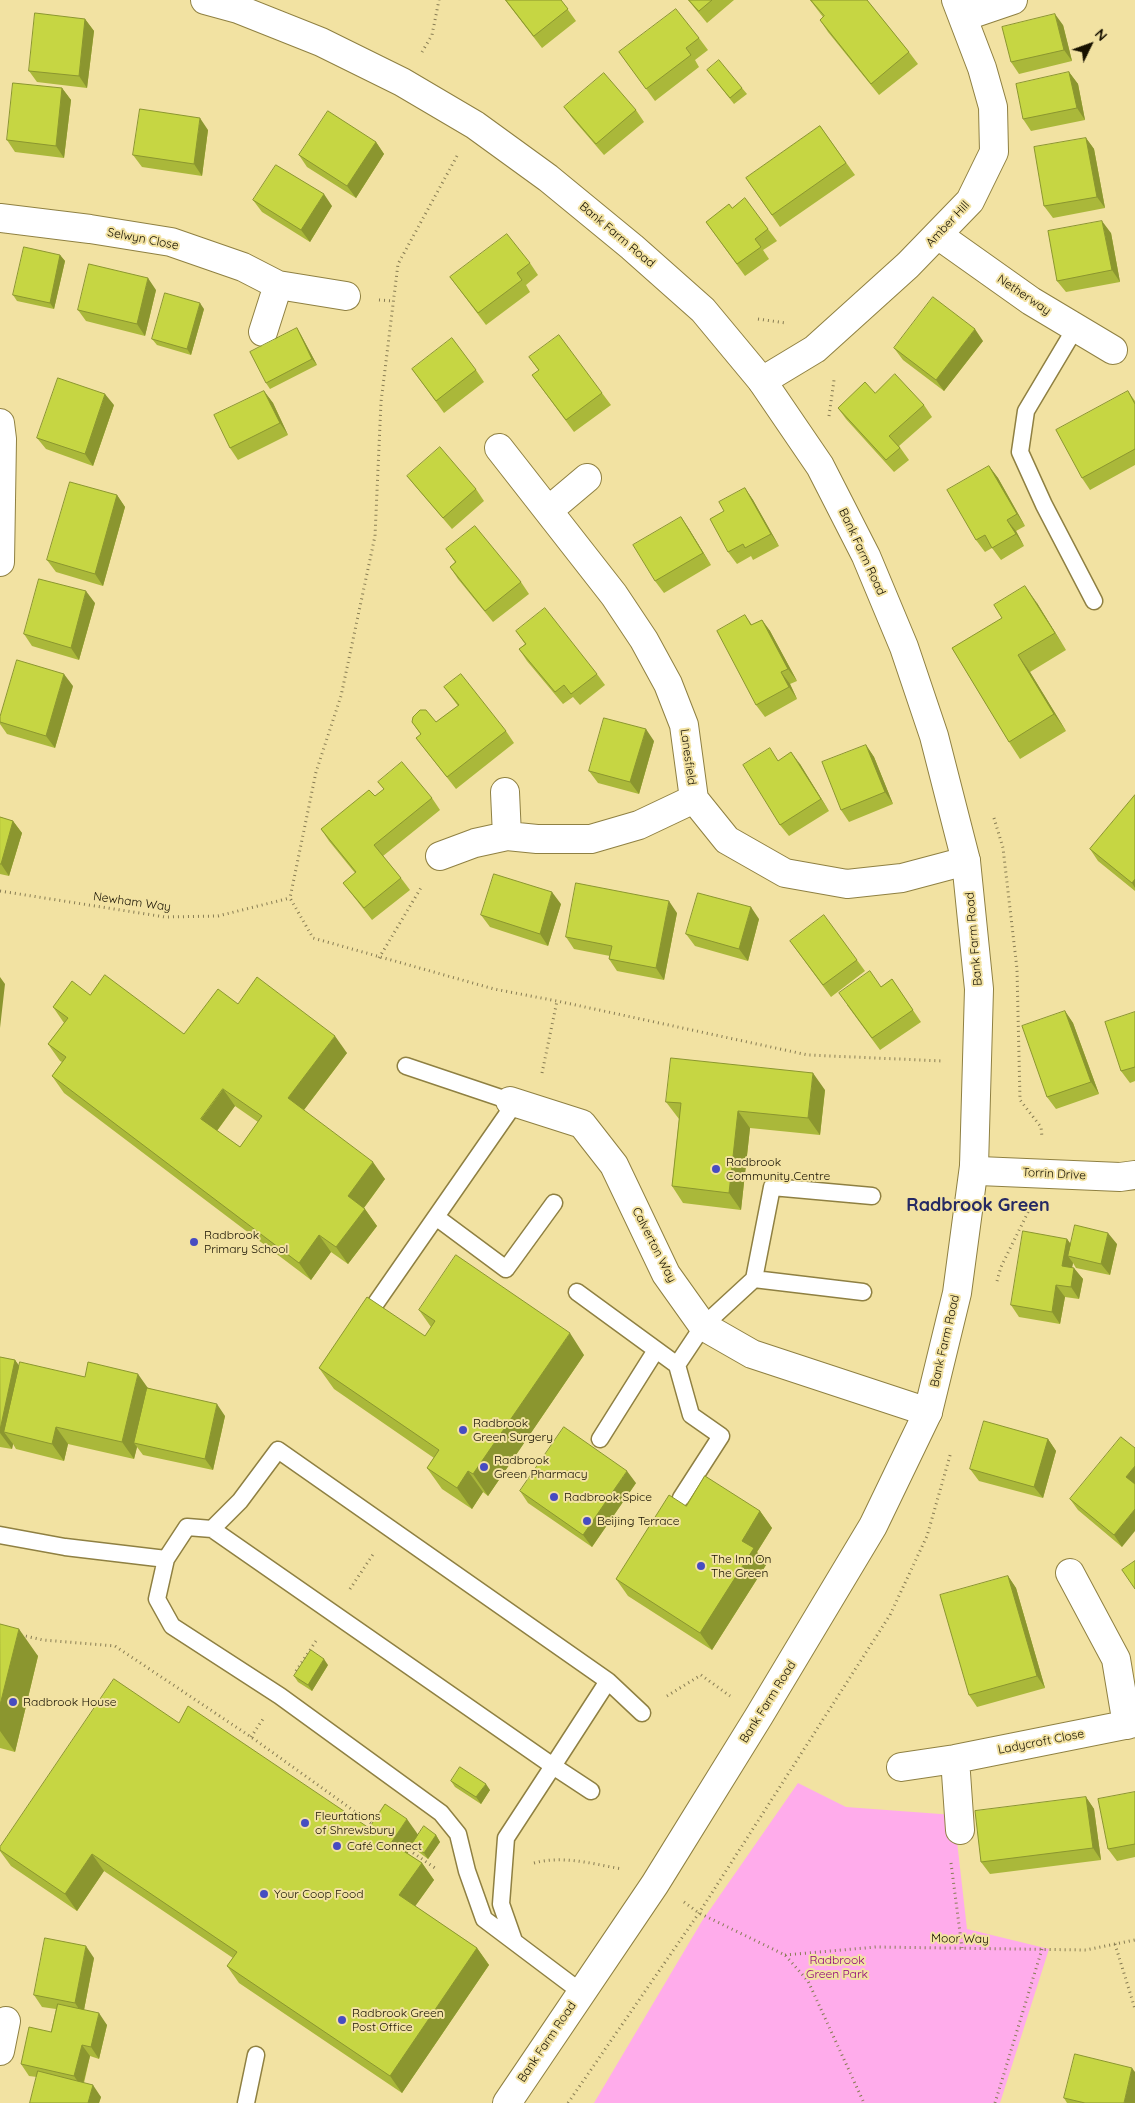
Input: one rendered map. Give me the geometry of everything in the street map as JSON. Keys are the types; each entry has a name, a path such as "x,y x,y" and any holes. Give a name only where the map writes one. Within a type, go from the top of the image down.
{"street":[{"name":"Bank Farm Road","path":"205,0 240,5 321,42 402,82 475,125 548,178 632,247 696,304 762,381 820,466 866,556 904,647 934,736 966,861 979,989 974,1166 957,1293 928,1412 872,1526 807,1638 654,1884 507,2103"},
{"path":"960,9 1013,0"},
{"name":"Amber Hill","path":"762,381 773,372 815,349 938,235 970,201 994,152 993,107 982,68 960,9"},
{"name":"Selwyn Close","path":"0,218 90,229 171,242 242,266 278,285 346,296"},
{"name":"Netherway","path":"938,235 1031,301 1113,350"},
{"path":"263,332 278,285"},
{"path":"0,562 1,434"},
{"name":"Lanesfield","path":"499,448 614,595 644,640 668,684 684,725 694,799 726,840 785,873 847,884 902,878 966,861"},
{"path":"549,510 587,478"},
{"path":"505,792 507,836"},
{"path":"440,856 475,843 507,836 537,839 591,839 640,825 694,799"},
{"name":"Calverton Way","path":"512,1102 582,1124 614,1165 666,1274 704,1326 752,1354 928,1412"},
{"name":"Torrin Drive","path":"974,1166 979,1171 1135,1176"},
{"name":"Ladycroft Close","path":"901,1767 955,1759 1131,1724 1116,1659 1070,1573"},
{"path":"955,1759 960,1830"},
{"path":"0,2051 6,2021"}],"lane":[{"path":"1076,327 1026,411 1020,452 1044,505 1094,601"},
{"path":"376,1303 512,1102 406,1066"},
{"path":"678,1365 704,1326 754,1279 772,1187 872,1196"},
{"path":"436,1217 506,1269 554,1203"},
{"path":"754,1279 863,1292"},
{"path":"578,1292 678,1365 690,1415 721,1436 681,1498"},
{"path":"600,1439 656,1350"},
{"path":"212,1529 240,1501 278,1450 608,1681 642,1713"},
{"path":"581,1992 484,1919 467,1871 458,1834 441,1813 280,1696 172,1626 157,1599 166,1559 187,1527 212,1529 591,1791"},
{"path":"0,1535 65,1547 166,1559"},
{"path":"514,1941 501,1904 506,1838 608,1681"},
{"path":"246,2103 256,2055"}],"path":[{"path":"402,82 432,36 440,0"},
{"path":"475,125 398,264 381,402 375,536 341,696 316,772 290,898 313,938 494,989 557,1000 808,1055 944,1061"},
{"path":"379,958 440,856"},
{"name":"Newham Way","path":"0,891 165,917 218,916 290,898"},
{"path":"512,1102 543,1072 557,1000"},
{"path":"17,1634 43,1640 115,1646 251,1737 380,1830"},
{"path":"642,1713 701,1675 715,1686"},
{"path":"960,1830 949,1852 962,1948"},
{"path":"502,1873 546,1860 568,1860 623,1869"},
{"path":"680,1899 699,1912 784,1955 808,1981 864,2103"},
{"name":"Moor Way","path":"784,1955 876,1947 1086,1950 1135,1940"},
{"path":"1115,1944 1135,2010"},
{"path":"995,2103 1042,1949"}],"green space":[{"name":"Radbrook Green Park","path":"798,1783 846,1807 954,1815 967,1929 1049,1949 1000,2103 594,2103 702,1921"}],"building":[{"path":"506,0 561,0 568,9 534,36"},
{"path":"689,0 712,0 699,11"},
{"path":"811,0 867,0 909,52 871,84 820,20 824,16"},
{"path":"676,9 699,38 686,48 691,55 646,89 619,52"},
{"path":"35,13 85,19 79,76 29,71"},
{"path":"1055,14 1064,50 1011,62 1002,27"},
{"path":"719,60 742,88 730,98 707,70"},
{"path":"1069,72 1077,108 1023,119 1016,84"},
{"path":"604,73 636,110 596,144 564,107"},
{"path":"13,83 62,88 56,146 7,140"},
{"path":"140,109 200,118 194,164 133,155"},
{"path":"328,111 376,142 347,186 299,155"},
{"path":"820,126 846,163 772,215 746,178"},
{"path":"1086,138 1097,197 1044,206 1034,147"},
{"path":"276,165 324,194 301,230 253,200"},
{"path":"745,198 768,229 755,239 761,247 737,264 706,222 729,204 732,208"},
{"path":"1102,221 1112,270 1057,281 1048,231"},
{"path":"507,234 530,263 517,273 522,280 478,313 450,277"},
{"path":"24,247 60,255 50,303 13,295"},
{"path":"89,264 148,278 137,324 78,310"},
{"path":"165,293 200,303 187,349 152,339"},
{"path":"933,297 975,329 936,380 894,348"},
{"path":"297,328 312,359 266,383 250,352"},
{"path":"559,335 602,393 566,420 532,375 539,370 529,357"},
{"path":"452,338 476,370 436,401 412,369"},
{"path":"895,374 924,405 889,436 900,448 886,460 838,408 865,382 875,393"},
{"path":"58,378 105,394 85,454 37,438"},
{"path":"264,391 280,423 230,448 214,415"},
{"path":"1128,391 1135,404 1135,449 1082,478 1056,430"},
{"path":"440,447 476,489 443,518 407,476"},
{"path":"989,466 1017,514 1007,520 1016,534 992,548 985,535 976,540 947,490"},
{"path":"70,482 117,495 95,574 47,560"},
{"path":"745,488 771,534 745,548 743,544 728,552 710,519 724,511 719,502"},
{"path":"681,517 703,553 655,581 633,545"},
{"path":"475,526 521,582 485,611 450,567 456,562 446,549"},
{"path":"39,579 86,591 71,648 24,634"},
{"path":"1025,586 1055,633 1018,655 1054,714 1009,742 952,648 1002,618 994,605"},
{"path":"545,608 597,674 571,694 564,685 555,692 519,649 526,644 516,631"},
{"path":"745,615 751,625 762,620 788,669 781,672 789,687 756,705 717,631"},
{"path":"17,660 64,674 46,736 0,722"},
{"path":"461,674 506,731 447,777 416,738 421,734 412,722 413,717 420,710 426,710 436,722 459,705 444,687"},
{"path":"604,718 646,729 630,782 589,771"},
{"path":"866,745 885,792 841,810 822,762"},
{"path":"770,748 778,761 791,752 821,799 780,825 743,765"},
{"path":"402,762 432,798 374,845 401,878 364,908 343,883 356,872 321,829 369,790 375,796 384,789 378,782"},
{"path":"1135,795 1135,879 1132,883 1090,849"},
{"path":"0,817 13,821 1,864 0,864"},
{"path":"494,874 552,892 540,934 481,915"},
{"path":"576,883 669,901 656,968 609,959 612,946 566,937"},
{"path":"698,893 751,907 739,949 686,934"},
{"path":"824,915 857,960 823,985 790,941"},
{"path":"870,971 881,987 892,979 913,1010 872,1038 839,993"},
{"path":"105,975 184,1034 218,989 238,1004 257,977 335,1036 288,1098 373,1162 348,1196 365,1209 336,1247 319,1235 299,1263 52,1076 66,1057 48,1044 68,1018 53,1007 72,981 90,995","holes":["223,1089 262,1116 240,1147 201,1119"]},
{"path":"1065,1011 1091,1082 1047,1097 1022,1026"},
{"path":"1135,1012 1135,1067 1121,1071 1105,1022"},
{"name":"Radbrook Community Centre","path":"671,1058 813,1073 808,1118 738,1111 729,1193 672,1186 681,1103 666,1102"},
{"path":"1075,1225 1108,1233 1101,1264 1068,1256"},
{"path":"1023,1231 1067,1239 1062,1266 1074,1268 1071,1287 1056,1285 1052,1312 1011,1305"},
{"name":"Radbrook Green Surgery","path":"456,1255 570,1333 473,1474 468,1471 457,1488 427,1468 439,1450 319,1368 367,1297 425,1336 435,1321 419,1310"},
{"path":"0,1357 15,1360 0,1430"},
{"path":"20,1362 85,1377 88,1362 138,1374 122,1442 56,1427 52,1444 4,1432"},
{"path":"147,1388 217,1404 205,1459 134,1443"},
{"path":"984,1421 1048,1439 1034,1487 970,1469"},
{"path":"564,1427 627,1471 583,1535 520,1491"},
{"path":"1121,1437 1135,1448 1135,1466 1126,1477 1135,1484 1135,1509 1114,1535 1070,1499"},
{"path":"705,1476 760,1511 742,1541 754,1548 700,1633 616,1579 669,1495 686,1506"},
{"path":"1135,1561 1135,1589 1122,1570"},
{"path":"1008,1576 1037,1676 969,1695 940,1595"},
{"path":"0,1624 19,1629 0,1705"},
{"path":"311,1650 324,1659 308,1685 294,1676"},
{"path":"114,1679 179,1723 188,1706 369,1828 385,1804 407,1819 391,1843 422,1863 399,1895 477,1948 390,2076 227,1966 237,1952 92,1854 65,1894 0,1850 0,1847"},
{"path":"460,1767 486,1784 476,1797 451,1781"},
{"path":"1135,1792 1135,1844 1108,1849 1098,1799"},
{"path":"1086,1797 1093,1848 981,1862 975,1811"},
{"path":"424,1826 436,1835 424,1853 412,1844"},
{"path":"45,1938 86,1946 75,2003 34,1995"},
{"path":"58,2004 99,2013 91,2047 82,2045 74,2076 21,2064 29,2027 51,2032"},
{"path":"1075,2054 1132,2068 1124,2103 1085,2103 1064,2098"},
{"path":"38,2071 93,2085 88,2103 30,2103"}],"place":[{"name":"Radbrook Community Centre","path":"716,1169"},
{"name":"Radbrook Primary School","path":"194,1242"},
{"name":"Radbrook Green Surgery","path":"463,1430"},
{"name":"Radbrook Green Pharmacy","path":"484,1467"},
{"name":"Radbrook Spice","path":"554,1497"},
{"name":"Beijing Terrace","path":"587,1521"},
{"name":"The Inn On The Green","path":"701,1566"},
{"name":"Radbrook House","path":"13,1702"},
{"name":"Fleurtations of Shrewsbury","path":"305,1823"},
{"name":"Café Connect","path":"337,1846"},
{"name":"Your Coop Food","path":"264,1894"},
{"name":"Radbrook Green Post Office","path":"342,2020"}],"district":[{"name":"Radbrook Green","path":"978,1206"}]}
